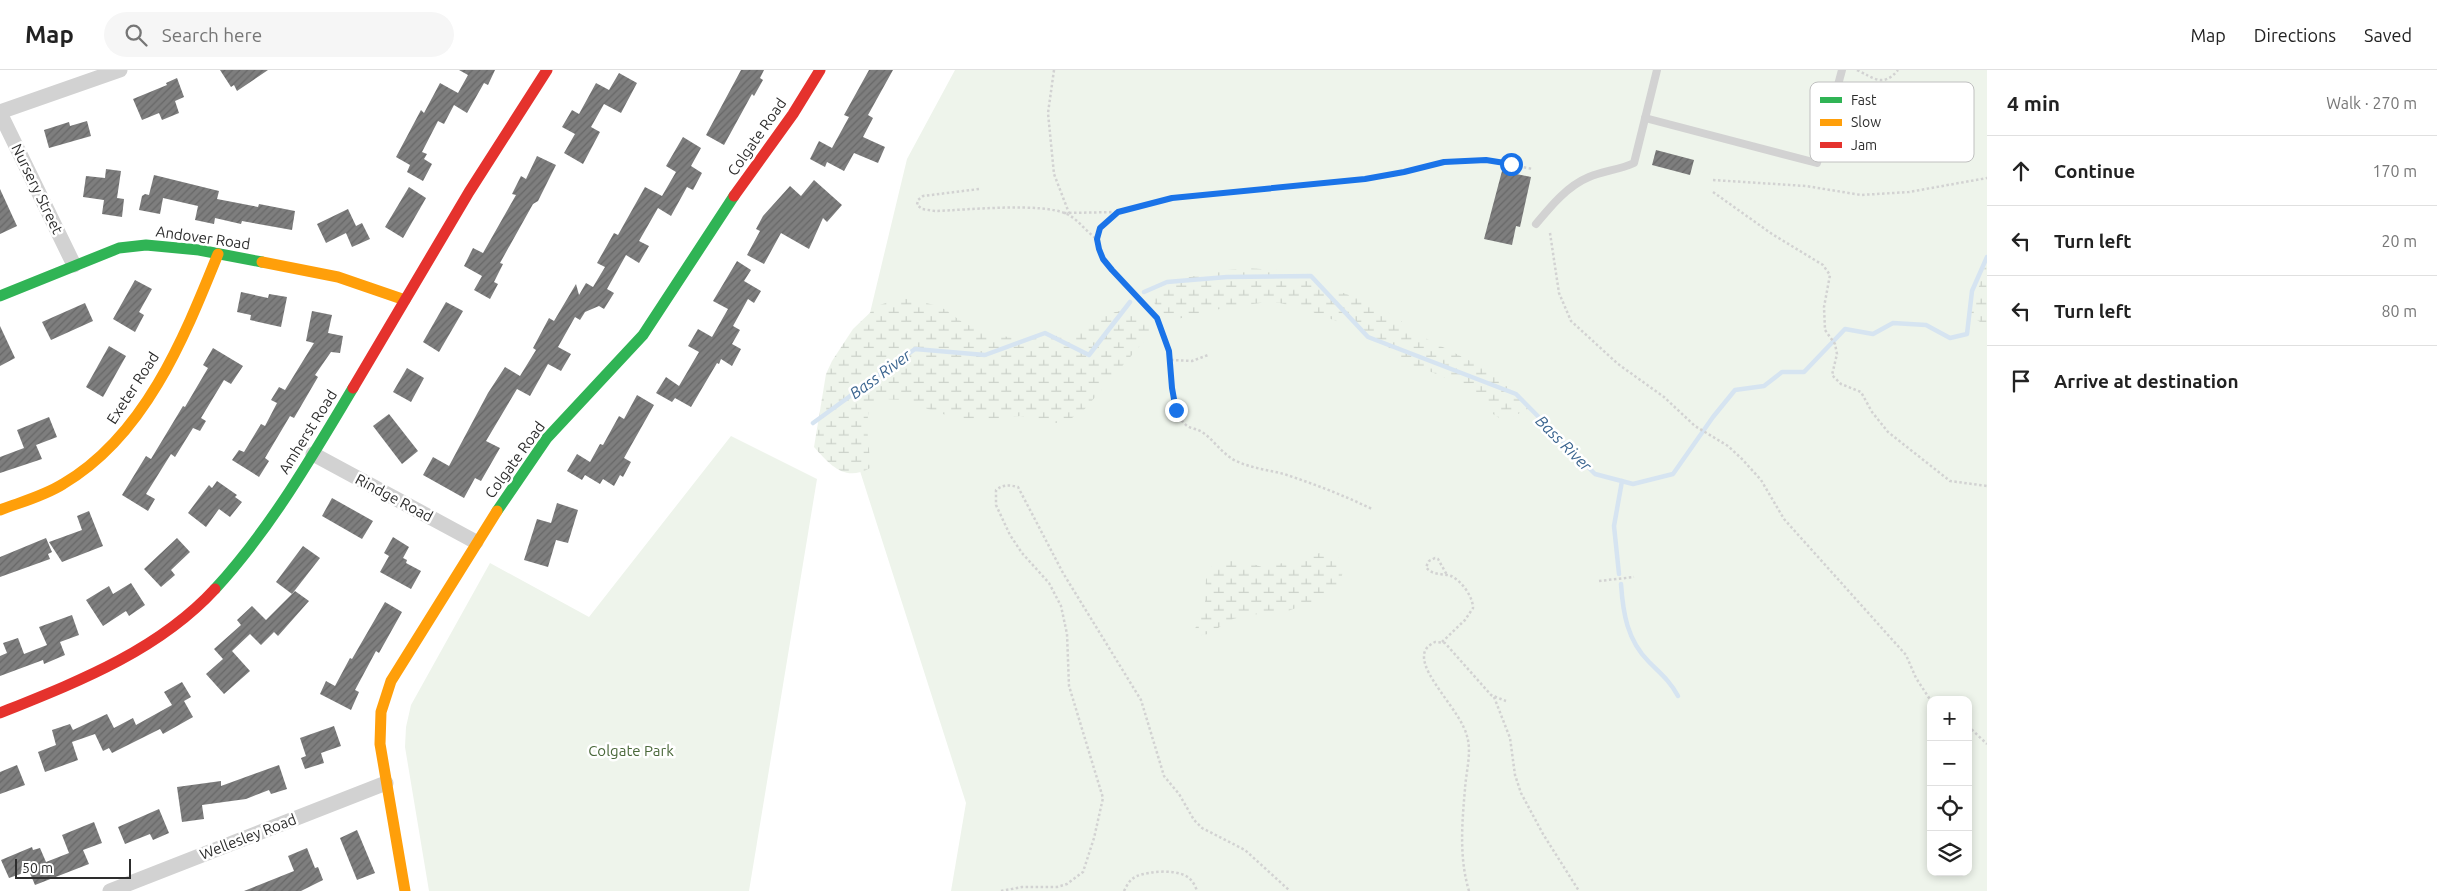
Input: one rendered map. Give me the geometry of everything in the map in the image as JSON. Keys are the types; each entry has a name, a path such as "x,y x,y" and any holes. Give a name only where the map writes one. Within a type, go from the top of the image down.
{"street":[{"path":"0,112 120,70"},
{"name":"Amherst Road","path":"0,714 109,666 143,646 188,615 230,573 270,522 313,454 487,160 547,70"},
{"name":"Colgate Road","path":"405,891 380,744 381,712 391,681 476,542 547,438 643,335 741,185 793,114 820,70"},
{"name":"Nursery Street","path":"0,112 74,265"},
{"name":"Andover Road","path":"0,296 119,248 146,245 218,254 338,278 405,300"},
{"name":"Exeter Road","path":"0,510 68,482 98,460 130,425 161,376 197,306 218,254"},
{"name":"Rindge Road","path":"313,454 476,542"},
{"name":"Wellesley Road","path":"110,891 386,783"}],"lane":[{"path":"1536,224 1549,207 1577,183 1590,176 1621,169 1634,163 1657,70"},
{"path":"1645,118 1810,161"}],"path":[{"path":"1054,70 1048,114 1053,165 1054,174 1069,213"},
{"path":"1857,70 1876,80 1891,78 1898,70"},
{"path":"979,189 922,196 917,205 922,209 935,211 1029,208 1064,213 1118,212 1172,198 1365,179 1453,161 1486,160 1533,168"},
{"path":"1713,180 1806,186 1861,195 1909,192 1987,178"},
{"path":"1713,192 1772,234 1823,265 1830,275 1824,307 1825,330 1835,344 1837,354 1832,375 1841,384 1861,392 1872,412 1888,432 1950,481 1987,486"},
{"path":"1097,239 1100,228 1118,212"},
{"path":"1064,213 1078,221 1097,239 1103,259 1157,318 1165,336 1170,360 1173,402 1177,414 1186,426 1201,432 1223,452 1240,462 1303,480 1372,509"},
{"path":"1550,233 1558,293 1571,321 1612,359 1664,397 1694,426 1728,446 1742,458 1761,480 1784,519 1906,654 1916,678 1928,696"},
{"path":"1170,360 1192,361 1208,355"},
{"path":"1001,891 1022,887 1057,887 1067,884 1083,872 1094,838 1102,798 1069,686 1067,634 1061,606 1049,583 1015,544 996,505 996,490 1001,486 1008,485 1018,487 1063,573 1141,700 1164,776 1179,794 1194,820 1202,828 1245,850 1290,891"},
{"path":"1447,575 1438,559 1435,558 1428,561 1426,567 1428,570 1455,578 1466,589 1473,608 1465,620 1442,642 1432,643 1426,649 1424,656 1427,668 1461,720 1468,739 1469,760 1464,792 1462,856 1469,891"},
{"path":"1599,581 1634,577"},
{"path":"1442,642 1494,697 1510,738 1514,771 1521,794 1543,834 1579,891"},
{"path":"1494,697 1506,702"},
{"path":"1972,730 1986,743"},
{"path":"1124,891 1131,880 1138,876 1165,873 1183,875 1191,880 1197,891"}],"green space":[{"path":"955,70 1987,70 1987,891 951,891 966,803 844,421 907,159"},
{"path":"1987,260 1987,326 1970,316"},
{"path":"1246,268 1278,270 1366,301 1396,317 1417,334 1508,380 1523,392 1530,408 1504,421 1493,414 1476,393 1456,385 1442,376 1412,365 1347,325 1307,310 1280,303 1260,303 1207,311 1178,319 1161,314 1149,294 1167,282 1218,271"},
{"path":"900,298 939,307 947,310 960,321 972,327 993,334 1015,338 1064,335 1114,312 1123,311 1131,311 1145,317 1151,326 1152,332 1083,411 1067,421 1050,424 1020,416 983,420 958,419 901,400 881,399 869,409 870,468 861,472 846,473 833,466 814,447 826,374 832,361 853,329 877,306"},
{"name":"Colgate Park","path":"731,436 817,479 749,891 429,891 405,747 406,727 411,705 490,563 589,617"},
{"path":"1326,551 1333,552 1344,564 1341,581 1332,594 1288,611 1249,615 1233,619 1208,634 1197,636 1195,629 1205,604 1206,577 1212,566 1224,561 1244,561 1262,567 1294,561"}],"building":[{"path":"220,70 268,70 237,91 234,85 231,87"},
{"path":"459,70 495,70 488,85 484,83 467,113 454,105 444,124 438,121 422,152 427,154 424,159 432,164 423,181 407,172 410,165 396,157 421,110 424,113 440,83 458,93 468,75"},
{"path":"741,70 764,70 760,78 763,80 754,96 752,94 724,145 706,135"},
{"path":"869,70 893,70 868,115 873,118 863,137 885,147 878,163 854,153 844,171 827,162 825,167 810,159 819,141 832,148 849,117 844,115"},
{"path":"619,73 637,83 621,113 604,104 591,127 600,132 583,164 564,153 575,134 562,127 572,110 579,114 596,83 609,90"},
{"path":"177,78 184,97 175,101 179,113 162,120 159,113 142,120 133,99 167,85 166,83"},
{"path":"87,121 91,136 49,148 44,130 69,122 70,126"},
{"path":"683,137 701,148 691,166 702,173 693,190 687,187 671,216 658,208 639,241 649,246 639,263 626,255 607,289 614,293 604,309 599,306 585,312 580,320 575,317 558,347 571,354 561,371 548,364 530,396 517,389 486,441 500,448 481,481 475,478 464,498 423,475 433,457 449,466 488,393 505,367 520,376 536,350 533,348 549,318 554,321 576,284 579,295 586,283 593,287 605,267 597,263 614,233 618,235 645,187 662,196 676,172 666,166"},
{"path":"1656,150 1694,160 1690,175 1652,165"},
{"path":"537,156 556,165 538,201 533,204 500,263 503,264 494,282 498,284 490,299 474,290 482,276 464,266 473,248 483,253 516,195 512,194 521,176 526,179"},
{"path":"106,169 121,171 117,198 124,199 122,217 102,214 104,200 83,197 86,176 105,178"},
{"path":"1502,171 1531,177 1520,227 1516,226 1512,245 1484,239"},
{"path":"154,175 219,191 217,199 258,207 259,204 295,211 292,230 242,221 241,224 215,218 214,224 195,220 198,206 163,198 160,214 139,210 142,196 145,194 149,195"},
{"path":"814,180 842,205 827,222 823,218 809,249 781,233 764,264 747,255 760,231 756,229 763,216 790,186 801,196"},
{"path":"409,187 426,198 403,238 385,227"},
{"path":"0,189 17,226 0,234"},
{"path":"348,209 356,226 362,223 370,239 352,247 346,233 326,243 317,224"},
{"path":"737,261 751,270 744,281 761,291 754,303 748,299 733,326 740,330 732,344 741,349 732,366 721,359 719,364 717,363 691,407 675,398 672,402 656,393 666,377 679,386 699,352 688,346 698,329 712,337 728,309 713,301"},
{"path":"135,280 152,289 139,312 144,315 135,332 113,319"},
{"path":"241,292 268,298 269,294 287,297 281,327 250,320 251,315 237,312"},
{"path":"446,302 463,311 439,352 423,342"},
{"path":"85,303 93,321 51,340 42,322"},
{"path":"312,311 332,315 328,333 343,336 340,353 331,352 315,375 318,377 294,418 290,416 265,458 269,461 259,477 232,460 239,450 244,452 261,424 265,426 277,403 271,400 279,387 285,390 314,343 306,341"},
{"path":"0,326 15,358 0,366"},
{"path":"109,346 126,356 103,397 86,387"},
{"path":"213,348 243,366 231,384 224,380 201,418 206,421 200,431 193,428 175,457 171,454 146,494 155,499 148,511 122,495 146,456 151,459 183,406 185,407 208,368 203,365"},
{"path":"407,368 424,378 411,402 393,392"},
{"path":"637,395 654,405 624,458 631,462 623,477 620,475 614,486 603,479 600,484 585,475 582,480 567,471 577,454 590,462 600,444 603,445 619,416 624,419"},
{"path":"389,414 418,451 402,464 373,426"},
{"path":"49,417 57,437 36,445 42,459 0,473 0,457 24,448 17,430"},
{"path":"217,481 237,495 235,497 242,502 230,517 219,509 206,527 188,513 209,485 212,488"},
{"path":"332,498 373,521 362,539 322,516"},
{"path":"557,503 578,510 568,543 556,540 548,567 524,560 537,519 551,523"},
{"path":"89,511 103,546 62,562 49,542 82,530 77,516"},
{"path":"393,537 409,547 403,558 407,560 406,563 421,571 411,589 380,572 389,556 384,553"},
{"path":"46,538 52,552 48,554 50,559 0,577 0,557"},
{"path":"177,538 190,552 171,570 175,575 161,587 144,569"},
{"path":"303,546 320,558 292,594 276,582"},
{"path":"131,583 145,605 129,616 126,611 103,626 86,600 109,586 113,594"},
{"path":"295,591 309,601 278,636 274,632 261,645 250,634 232,651 250,671 224,694 206,674 223,659 214,649 241,625 237,620 252,606 266,620"},
{"path":"385,602 402,612 379,653 376,651 355,690 359,692 351,710 320,694 326,681 335,686"},
{"path":"72,615 79,635 60,642 65,655 44,664 43,660 0,676 0,656 7,653 3,643 18,638 24,654 47,645 39,627"},
{"path":"182,682 191,697 184,701 193,717 163,734 160,729 112,753 109,748 103,751 95,734 72,742 78,760 45,772 38,752 56,745 52,730 70,724 73,730 107,714 114,728 133,718 136,725 172,705 164,692"},
{"path":"334,726 341,746 321,753 324,763 305,769 301,758 306,756 300,738"},
{"path":"17,765 25,785 0,794 0,772"},
{"path":"279,765 287,789 271,794 269,790 246,799 202,805 204,819 182,822 177,787 221,781 221,786"},
{"path":"159,809 169,833 153,840 150,834 125,844 118,827"},
{"path":"94,822 102,843 83,850 89,864 35,885 29,871 9,878 1,860 32,847 33,850 40,848 46,862 69,853 62,835"},
{"path":"357,830 375,873 357,880 340,838"},
{"path":"307,848 315,868 318,867 323,880 301,891 244,891 294,871 288,856"}],"waterway":[{"name":"Bass River","path":"1144,292 1167,282 1227,277 1311,276 1368,337 1516,394 1595,474 1633,484 1673,474 1713,417 1735,390 1764,386 1782,372 1804,372 1845,329 1873,334 1893,323 1926,325 1950,338 1967,334 1972,291 1987,257"},
{"name":"Bass River","path":"813,423 915,349 985,355 1045,333 1089,355 1130,302"},
{"path":"1619,574 1614,526 1622,481"},
{"path":"1621,584 1625,616 1636,645 1678,696"}],"traffic: fast":[{"path":"497,511 547,438 643,335 734,196"},
{"path":"0,296 119,248 146,245 199,250 262,262"},
{"path":"215,589 272,517 306,466 353,388"}],"traffic: slow":[{"path":"0,510 63,484 92,464 117,440 139,412 176,351 218,254"},
{"path":"262,262 338,277 405,300"},
{"path":"405,891 380,744 381,712 391,681 497,511"}],"traffic: jam":[{"path":"353,388 469,192 547,70"},
{"path":"734,196 793,114 820,70"},
{"path":"0,713 115,663 168,630 193,611 215,589"}],"route":[{"path":"1176,410 1173,402 1169,351 1162,328 1148,306 1103,259 1099,249 1097,239 1100,228 1118,212 1172,198 1365,179 1458,160 1486,160 1511,164"}]}
